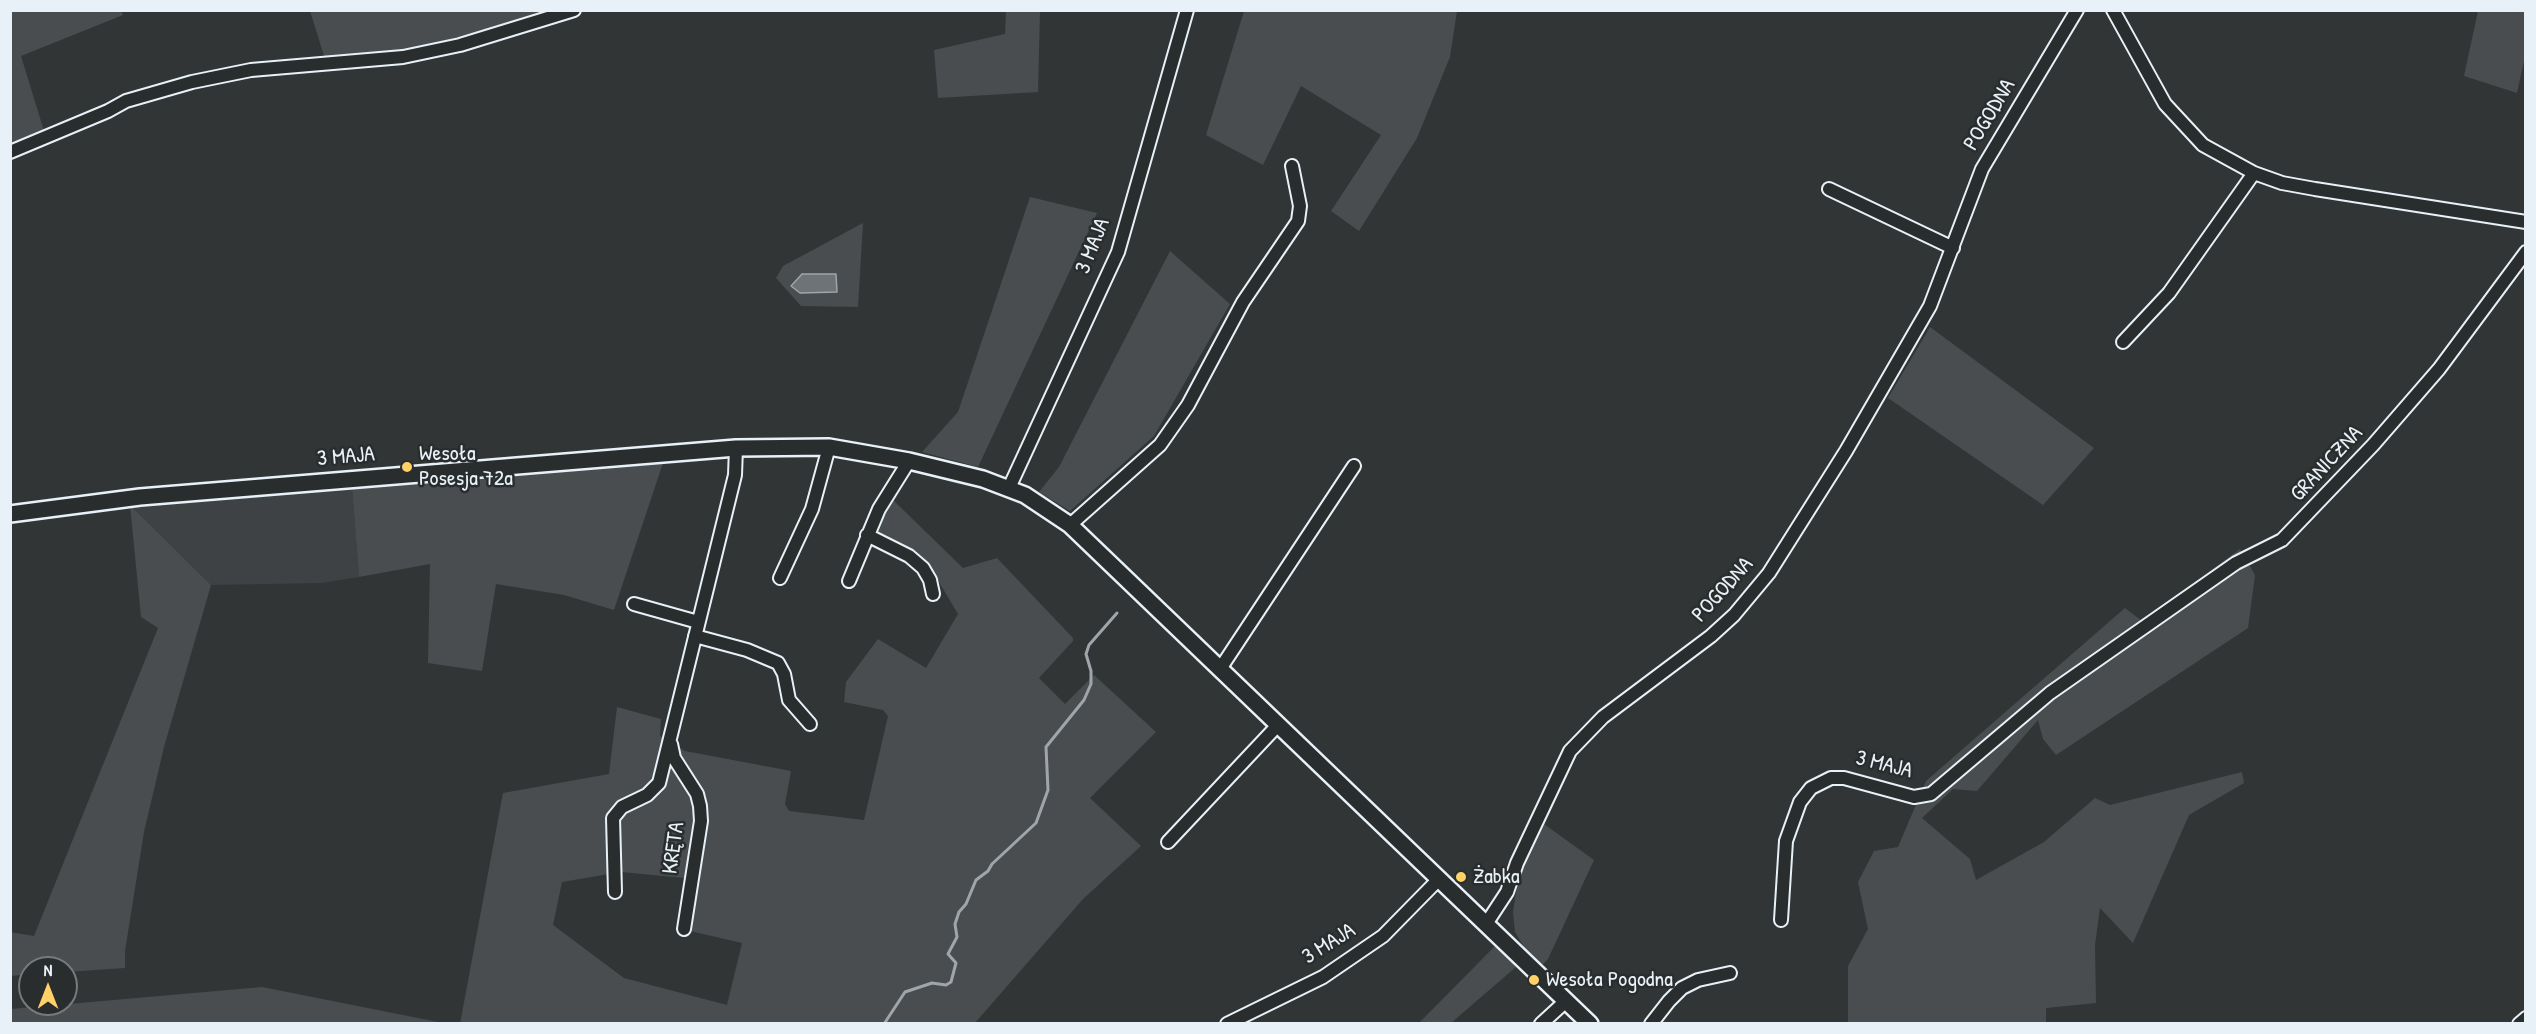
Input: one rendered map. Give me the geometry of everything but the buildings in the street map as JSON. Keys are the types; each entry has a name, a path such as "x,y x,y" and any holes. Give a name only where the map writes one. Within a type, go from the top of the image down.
{"street":[{"path":"10,152 108,111 126,101 192,82 251,70 388,58 460,45 574,10"},
{"name":"3 MAJA","path":"1009,488 1118,252 1187,10"},
{"name":"POGODNA","path":"1486,924 1507,892 1517,863 1570,751 1603,717 1711,636 1734,615 1769,573 1930,306 1992,148 2077,10"},
{"path":"2113,10 2165,104 2204,145 2254,173 2282,183 2315,189 2526,222"},
{"path":"1070,525 1160,445 1188,405 1243,302 1298,221 1300,206 1292,166"},
{"path":"2123,342 2169,293 2254,173"},
{"path":"1829,189 1953,248"},
{"name":"GRANICZNA","path":"2111,652 2236,563 2282,540 2304,519 2439,369 2526,252"},
{"path":"780,578 812,509 829,447"},
{"name":"3 MAJA","path":"10,514 140,497 736,448 829,447 909,461 1009,488 1041,504 1070,525 1590,1023"},
{"name":"KRĘTA","path":"615,892 613,818 622,807 655,789 659,783 671,744 698,622 735,475 736,448"},
{"path":"849,581 879,509 909,461"},
{"path":"1220,669 1354,466"},
{"path":"867,535 909,556 923,568 930,580 933,594"},
{"path":"634,604 698,622"},
{"path":"695,636 747,650 778,663 784,674 789,700 810,724"},
{"name":"3 MAJA","path":"1781,920 1786,841 1800,802 1811,788 1831,778 1844,778 1914,797 1931,794 2050,693 2111,652"},
{"path":"1168,842 1278,725"},
{"name":"KRĘTA","path":"671,744 674,759 697,795 700,806 701,821 684,929"},
{"name":"3 MAJA","path":"1227,1023 1323,977 1383,936 1439,879"},
{"path":"1651,1023 1682,988 1698,980 1730,973"},
{"path":"1541,1023 1566,1001"},
{"path":"2519,1023 2526,1018"}],"shaded area":[{"path":"11,11 121,11 123,15 21,56 44,131 11,146"},
{"path":"310,11 551,11 441,42 393,52 325,59"},
{"path":"1006,11 1040,11 1038,92 938,98 934,50 1005,34"},
{"path":"1244,11 1457,11 1450,57 1417,138 1359,231 1331,211 1381,135 1301,86 1263,165 1206,135"},
{"path":"2478,11 2525,11 2525,56 2517,93 2464,76"},
{"path":"1030,197 1097,213 978,467 922,452 958,412"},
{"path":"863,223 858,307 801,306 776,278 783,266"},
{"path":"1170,251 1230,304 1154,436 1070,511 1039,492 1059,467"},
{"path":"802,274 836,274 837,292 800,293 791,286"},
{"path":"1930,327 2094,448 2043,505 1888,398"},
{"path":"664,460 614,610 564,595 496,584 482,671 428,663 430,564 359,577 352,488"},
{"path":"352,488 359,577 321,583 211,585 130,505"},
{"path":"891,498 963,568 997,558 1073,638 1073,641 1039,678 1065,704 1094,675 1156,732 1090,798 1141,846 1083,899 975,1023 460,1024 503,793 609,774 617,707 661,719 660,736 685,751 791,771 785,804 789,811 864,820 888,716 883,710 844,702 846,682 878,639 926,668 958,614 936,577 878,533","holes":["621,872 695,879 690,931 742,943 727,1005 624,978 553,925 562,882"]},
{"path":"130,505 211,585 164,747 144,832 125,951 125,968 78,971 78,956 18,956 18,975 11,976 10,932 34,936 158,628 141,617"},
{"path":"2240,549 2255,575 2248,628 2056,755 2043,739 2038,720 1977,791 1953,789 1922,818 1970,859 1976,880 2044,842 2095,798 2110,805 2242,772 2244,783 2189,815 2133,943 2100,908 2095,945 2096,1003 2046,1008 2046,1023 1848,1024 1848,966 1868,929 1858,882 1874,851 1898,847 1926,781 2125,608 2142,621"},
{"path":"1544,824 1594,860 1548,959 1542,965 1524,947 1515,932 1513,912 1519,873"},
{"path":"1495,946 1516,967 1451,1023 1419,1023"},
{"path":"262,987 443,1023 11,1023 11,1009 18,1008 18,1016 78,1016 78,1003"}],"waterway":[{"path":"884,1024 905,992 932,983 946,985 951,982 956,963 948,954 957,937 955,924 959,912 966,904 976,880 1036,823 1048,790 1046,747 1084,700 1091,684 1091,671 1086,654 1089,645 1117,613"}],"place":[{"name":"Wesoła Posesja 72a","path":"407,467"},
{"name":"Żabka","path":"1461,877"},
{"name":"Wesoła Pogodna","path":"1534,980"}]}
